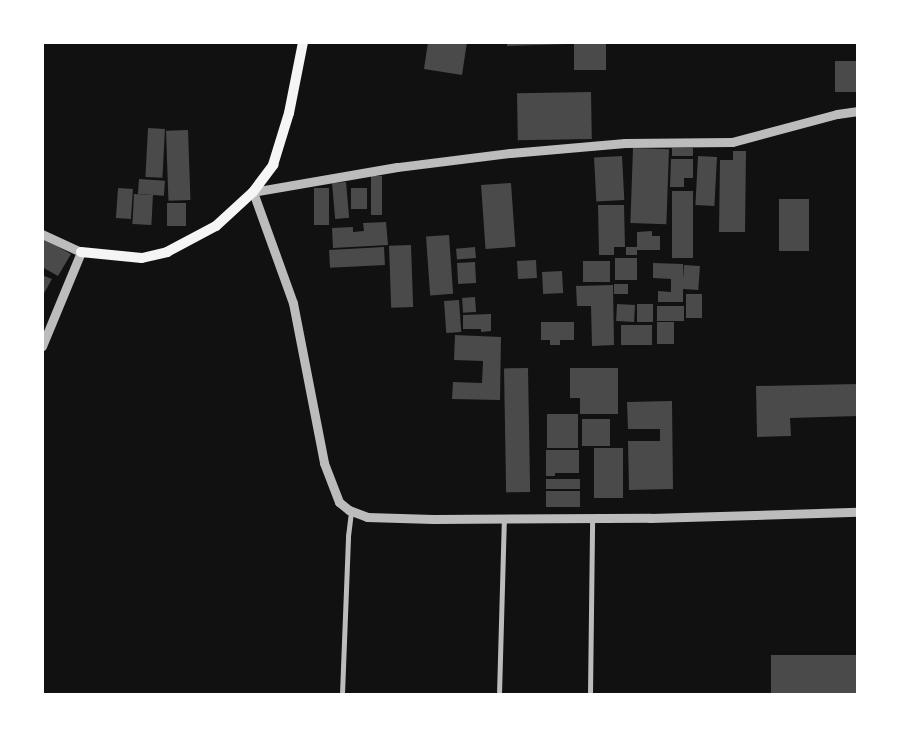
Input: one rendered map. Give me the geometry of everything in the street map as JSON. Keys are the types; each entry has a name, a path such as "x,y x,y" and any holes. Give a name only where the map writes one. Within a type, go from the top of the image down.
{"main road":[{"path":"81,252 142,258 167,252 216,226 253,192 273,165 289,113 303,42"}],"street":[{"path":"858,111 837,114 732,142 625,143 510,153 388,168 253,192 293,302 324,463 339,502 351,511 368,516 504,518 742,516 858,512"},
{"path":"42,234 81,252 42,346"},
{"path":"342,694 348,536 351,511"},
{"path":"590,694 592,517"},
{"path":"499,694 504,518"}],"building":[{"path":"428,42 467,42 462,75 424,69"},
{"path":"507,42 568,42 568,44 507,46"},
{"path":"574,42 606,42 606,70 574,70"},
{"path":"835,61 858,61 858,92 835,92"},
{"path":"591,92 592,139 518,140 517,93"},
{"path":"148,128 165,129 162,178 145,177"},
{"path":"188,130 190,200 168,201 166,131"},
{"path":"633,148 669,149 666,224 630,223"},
{"path":"672,148 693,148 693,156 672,156"},
{"path":"733,151 746,151 745,232 719,232 720,160 733,160"},
{"path":"622,156 624,200 596,201 594,157"},
{"path":"698,156 717,157 714,206 695,205"},
{"path":"671,159 693,159 693,178 684,178 684,187 670,187"},
{"path":"371,176 382,176 382,215 371,215"},
{"path":"139,179 165,181 164,196 138,194"},
{"path":"346,182 349,218 335,219 332,183"},
{"path":"511,183 515,247 486,249 481,185"},
{"path":"118,188 133,189 131,219 116,218"},
{"path":"314,188 329,188 329,225 314,225"},
{"path":"351,188 367,188 367,209 351,209"},
{"path":"672,191 693,191 693,258 672,258"},
{"path":"134,194 153,195 151,225 132,224"},
{"path":"779,199 809,199 809,251 779,251"},
{"path":"167,203 186,203 186,226 167,226"},
{"path":"598,205 624,205 625,247 614,247 614,255 599,255"},
{"path":"386,222 388,245 333,248 332,228 353,227 353,232 364,231 363,223"},
{"path":"652,231 652,236 660,236 660,250 637,250 637,255 626,255 626,247 637,247 637,232"},
{"path":"449,235 453,294 430,295 426,237"},
{"path":"45,239 71,254 58,276 42,267 42,243"},
{"path":"411,245 413,307 391,308 389,246"},
{"path":"384,247 385,265 330,268 329,250"},
{"path":"475,247 476,258 457,260 456,249"},
{"path":"615,258 637,258 637,280 615,280"},
{"path":"536,260 537,278 518,279 517,261"},
{"path":"583,261 610,261 610,282 583,282"},
{"path":"475,262 476,283 458,284 457,263"},
{"path":"653,263 683,264 683,302 658,302 658,291 671,292 671,279 653,278"},
{"path":"684,265 700,266 698,290 682,289"},
{"path":"562,271 563,293 543,294 542,272"},
{"path":"42,275 52,279 42,297"},
{"path":"614,284 628,284 628,294 614,294"},
{"path":"613,285 614,345 592,346 591,306 577,306 576,286"},
{"path":"686,294 702,294 702,318 686,318"},
{"path":"475,297 476,312 463,313 462,298"},
{"path":"459,300 461,332 446,333 444,301"},
{"path":"617,304 635,305 634,322 616,321"},
{"path":"637,304 653,304 653,322 637,322"},
{"path":"657,306 684,306 684,321 657,321"},
{"path":"491,314 491,331 481,332 481,329 463,329 463,315"},
{"path":"541,322 574,322 574,340 560,340 560,345 550,345 550,340 541,340"},
{"path":"657,322 674,322 674,344 657,344"},
{"path":"621,325 652,325 652,345 621,345"},
{"path":"455,335 501,337 500,400 452,399 453,382 482,383 483,361 454,360"},
{"path":"504,368 528,368 530,492 506,492"},
{"path":"570,368 618,368 618,414 580,414 580,398 570,398"},
{"path":"858,384 858,416 790,418 791,436 757,437 756,386"},
{"path":"672,401 673,489 629,490 628,441 660,441 660,429 628,429 627,402"},
{"path":"547,414 578,414 578,448 547,448"},
{"path":"582,419 610,419 610,446 582,446"},
{"path":"594,448 623,448 623,498 594,498"},
{"path":"546,450 579,450 579,473 555,473 555,476 546,476"},
{"path":"546,479 580,479 580,489 546,489"},
{"path":"546,491 580,491 580,507 546,507"},
{"path":"771,655 858,655 858,694 771,694"}]}
